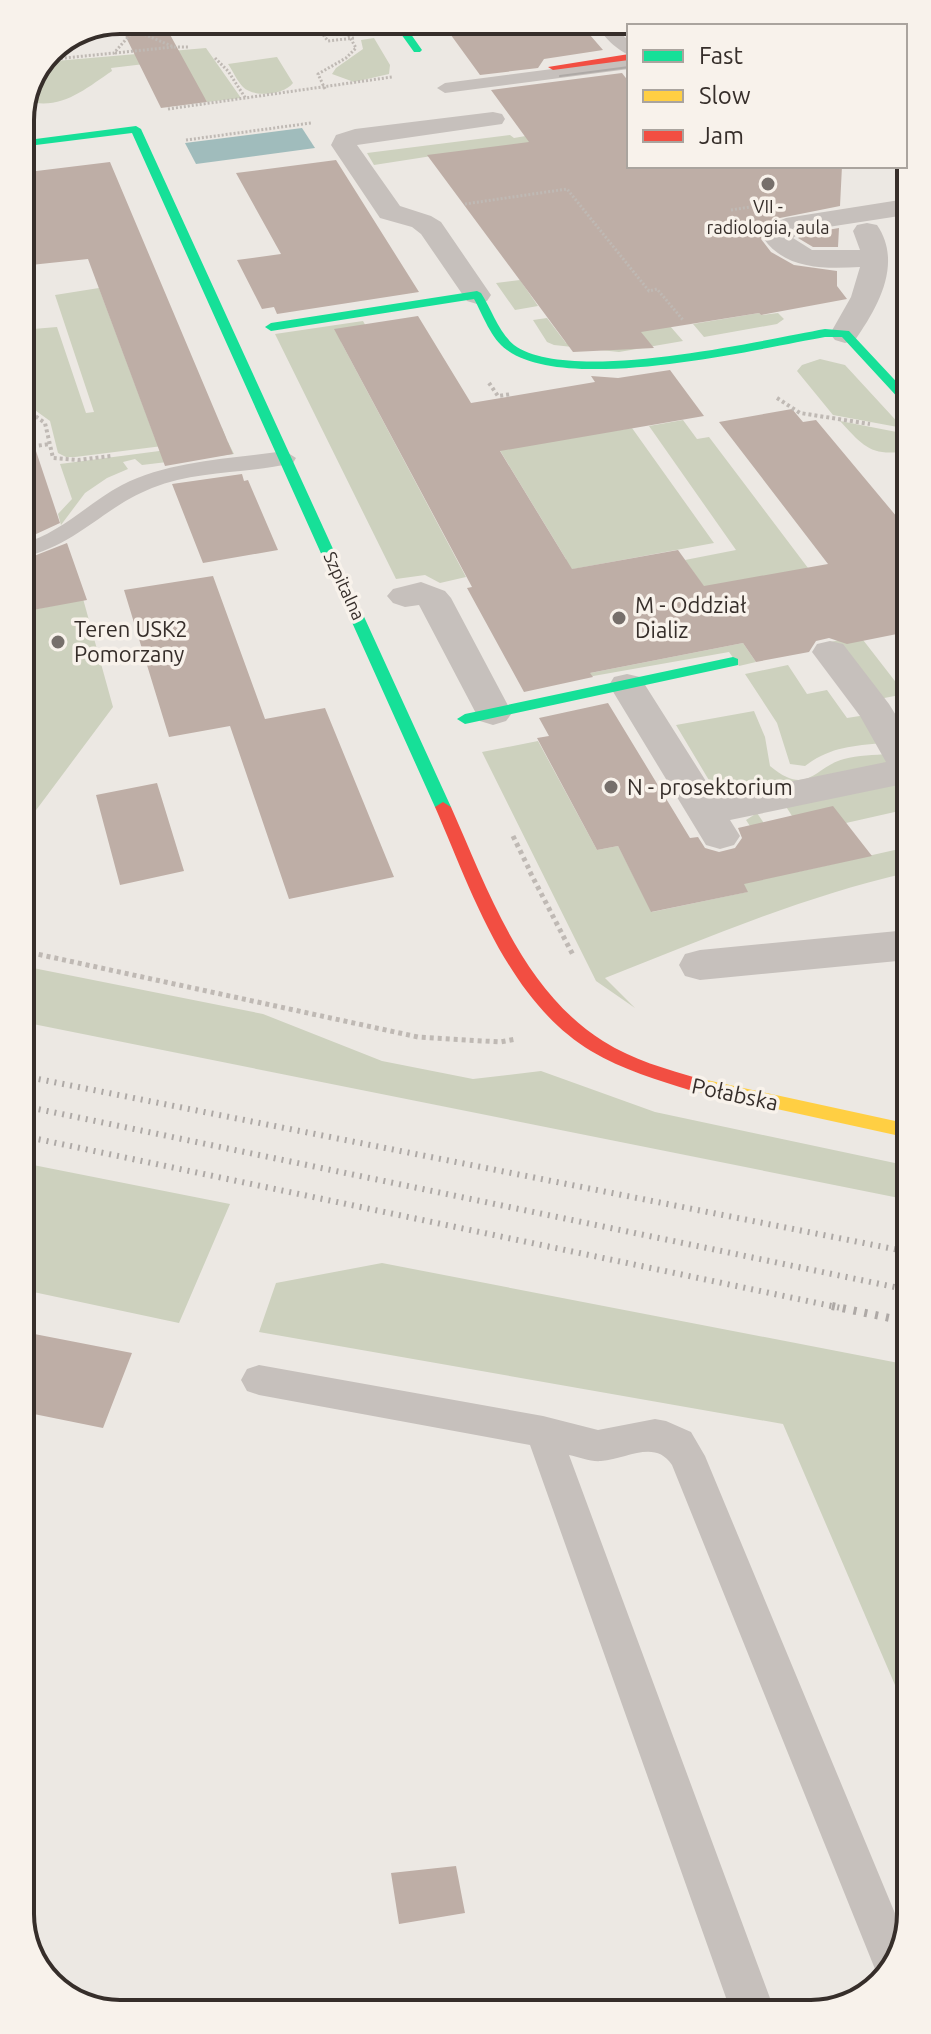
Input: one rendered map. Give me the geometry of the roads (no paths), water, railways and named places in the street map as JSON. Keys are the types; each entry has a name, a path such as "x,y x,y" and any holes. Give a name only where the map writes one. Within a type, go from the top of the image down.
{"street":[{"path":"406,34 417,50"},
{"path":"627,57 558,74 627,73"},
{"path":"493,119 355,137 345,140 344,145 390,212 425,221 431,228 510,347 525,356 618,366 825,333 845,334 897,389"},
{"name":"Szpitalna","path":"34,142 136,129 520,973 548,1010 572,1030"},
{"path":"874,258 806,257 791,252 778,239 786,228 796,224 897,208"},
{"path":"845,334 866,302 873,278 874,247 862,213"},
{"path":"271,327 477,295"},
{"path":"405,596 421,593 433,598 479,716 733,662"},
{"path":"830,652 876,712 897,749"},
{"path":"627,685 714,825 897,771"},
{"path":"700,965 897,946"},
{"name":"Połabska","path":"572,1030 601,1051 669,1079 897,1128"}],"lane":[{"path":"612,34 627,48"},
{"path":"445,88 627,64"},
{"path":"34,548 69,533 143,484 169,476 285,458"},
{"path":"259,1380 543,1432 598,1446 655,1435 678,1443 687,1456 889,1951"},
{"path":"543,1432 749,2000"}],"water":[{"path":"302,128 315,148 196,164 185,143"}],"tram line":[{"path":"560,76 627,67"}],"railway":[{"path":"34,1078 897,1250"},
{"path":"34,1108 897,1288"},
{"path":"34,1138 841,1308"},
{"path":"832,1306 897,1320"}],"place":[{"name":"VII - radiologia, aula","path":"768,184"},
{"name":"M - Oddział Dializ","path":"619,618"},
{"name":"Teren USK2 Pomorzany","path":"58,642"},
{"name":"N - prosektorium","path":"611,787"}]}
